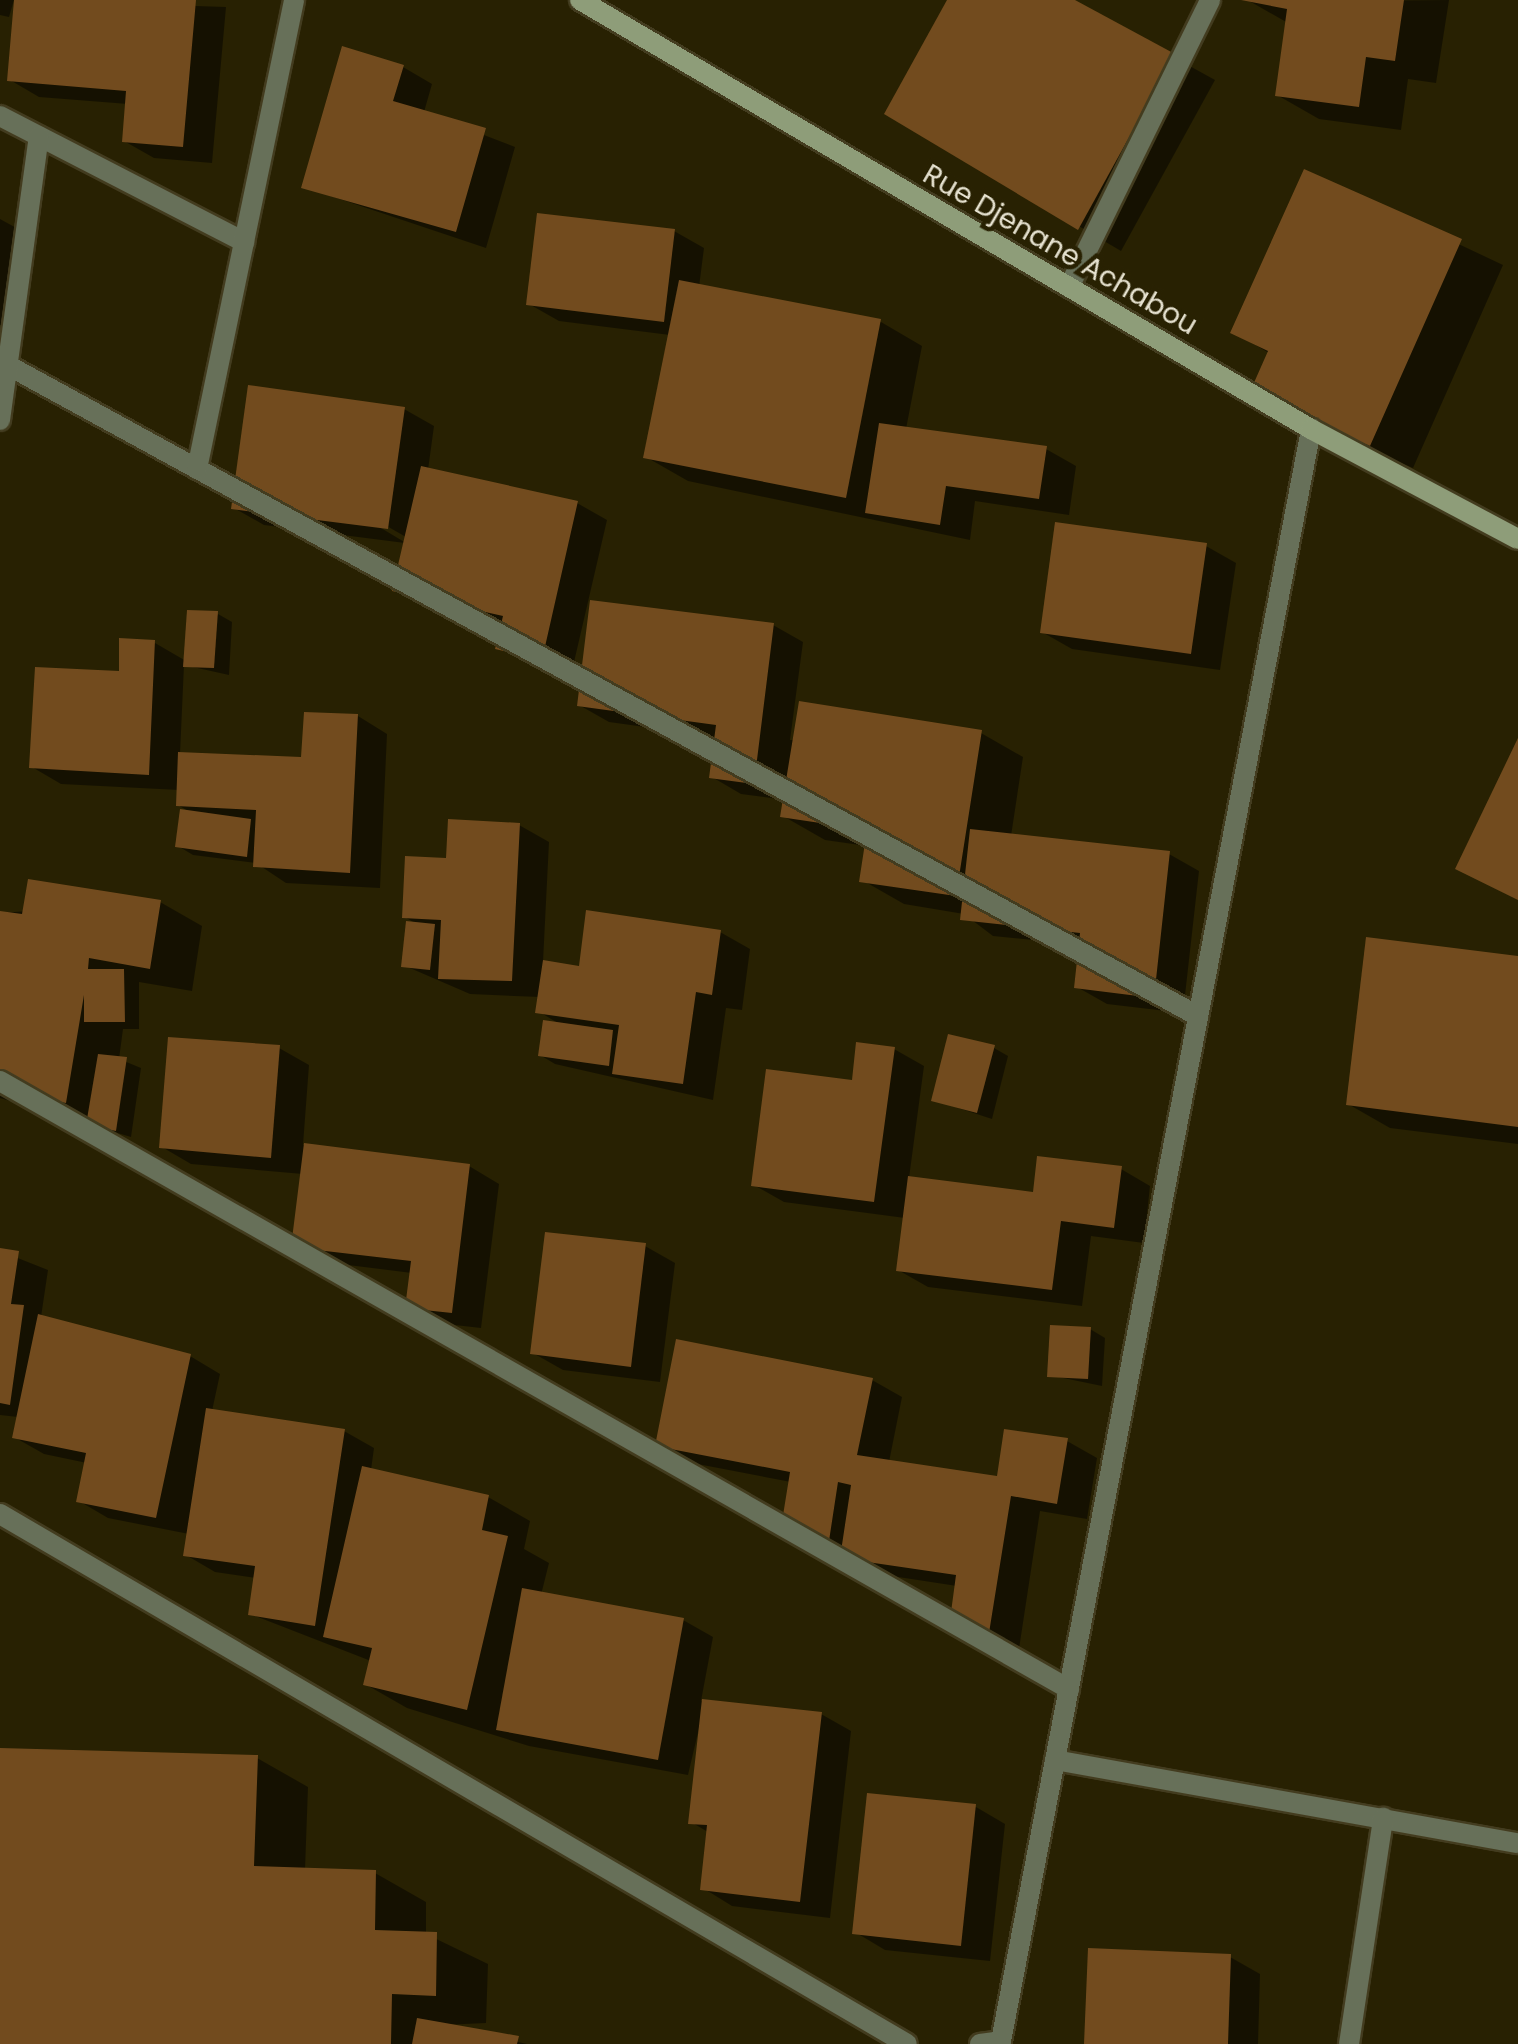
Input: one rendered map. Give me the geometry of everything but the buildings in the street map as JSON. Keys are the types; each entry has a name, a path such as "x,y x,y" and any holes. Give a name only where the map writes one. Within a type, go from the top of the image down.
{"main road":[{"name":"Rue Djenane Achabou","path":"580,0 1311,428 1518,538"}],"street":[{"path":"197,469 294,0"},
{"path":"1069,288 1210,0"},
{"path":"0,116 244,242"},
{"path":"0,420 11,367 39,137"},
{"path":"11,367 1198,1016"},
{"path":"980,2044 1001,2041 1311,428"},
{"path":"0,1081 1068,1688"},
{"path":"0,1514 907,2044"},
{"path":"1055,1760 1518,1843"},
{"path":"1349,2044 1383,1818"}]}
